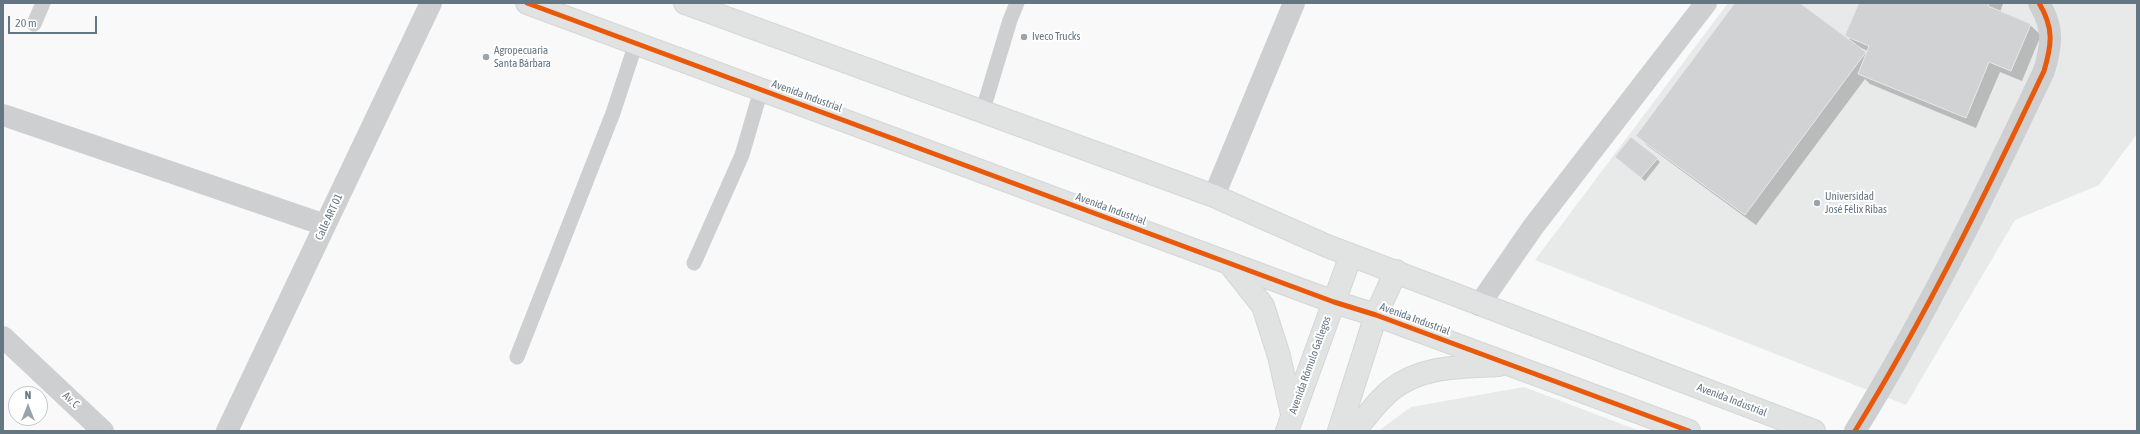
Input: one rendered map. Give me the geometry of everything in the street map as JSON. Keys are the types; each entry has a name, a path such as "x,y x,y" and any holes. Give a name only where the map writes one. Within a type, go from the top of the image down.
{"street":[{"name":"Calle ART 01","path":"227,431 431,3"},
{"name":"Avenida Industrial","path":"527,3 1334,302 1376,315 1688,431"},
{"name":"Avenida Industrial","path":"685,3 982,113 1214,196 1352,255 1814,431"},
{"path":"1214,196 1294,3"},
{"path":"1480,305 1533,228 1706,3"},
{"path":"1855,431 1896,364 1936,289 2044,71 2051,45 2046,16 2039,3"},
{"path":"3,115 325,224"},
{"name":"Avenida Rómulo Gallegos","path":"1289,422 1352,255"},
{"path":"1229,263 1263,306 1279,356 1289,422"},
{"path":"1339,431 1376,315 1396,271"},
{"name":"Av. C","path":"3,337 103,431"},
{"path":"1354,431 1391,390 1417,374 1445,368 1509,364"}],"lane":[{"path":"34,24 43,3"},
{"path":"982,113 1010,20 1017,3"},
{"path":"517,357 613,113 636,43"},
{"path":"694,263 742,155 761,90"}],"shaded area":[{"name":"Universidad José Félix Ribas","path":"1728,3 2137,3 2137,134 2099,185 2015,220 1906,405 1535,260"},
{"path":"1524,387 1640,431 1378,431 1411,407"}],"building":[{"path":"1735,3 1800,3 1866,52 1745,215 1636,136"},
{"path":"1859,3 1989,3 1988,6 2031,24 2011,71 1989,62 1966,118 1858,74 1869,46 1845,36"},
{"path":"1631,137 1658,158 1641,178 1615,157"}],"cycle path":[{"path":"527,3 1334,302 1376,315 1689,431"},
{"path":"1855,431 1931,299 2000,163 2044,71 2049,52 2050,36 2047,20 2039,3"}],"place":[{"name":"Iveco Trucks","path":"1024,37"},
{"name":"Agropecuaria Santa Bárbara","path":"486,57"},
{"name":"Universidad José Félix Ribas","path":"1817,203"}]}
